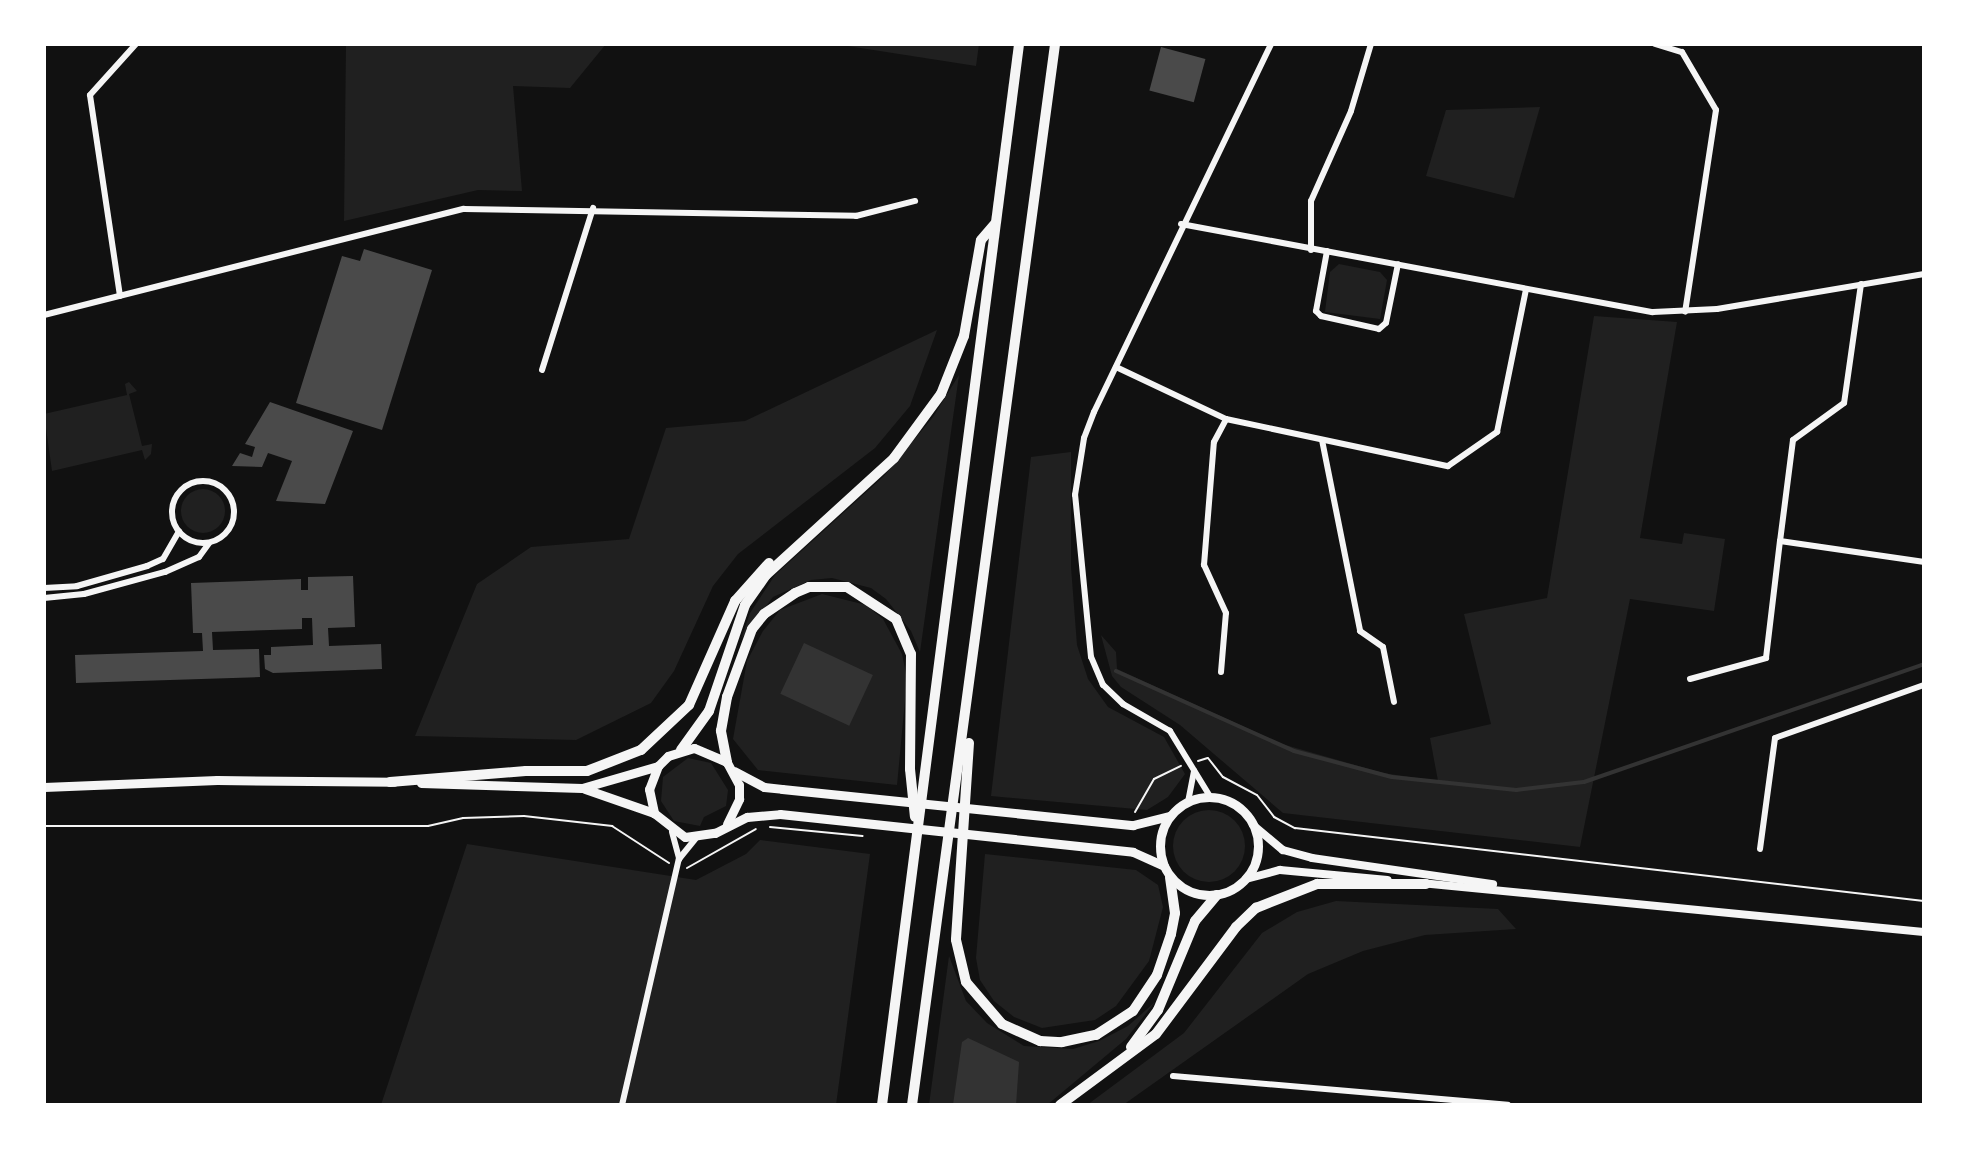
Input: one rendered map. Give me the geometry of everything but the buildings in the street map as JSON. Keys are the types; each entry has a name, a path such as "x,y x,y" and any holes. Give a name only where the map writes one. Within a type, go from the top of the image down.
{"highway":[{"path":"882,1105 1019,44"},
{"path":"912,1105 1055,44"},
{"path":"681,750 709,711 745,605 766,575 894,458 941,394 964,336 981,240 996,223"},
{"path":"390,782 587,771 641,750 689,705 735,601 781,552 806,536"},
{"path":"731,766 721,731 727,697 752,629 779,601 795,593 809,587 847,587 896,619 911,654 910,769 917,834"},
{"path":"973,663 956,940 966,982 988,1014 1040,1041 1080,1040 1110,1029 1140,1002 1164,957 1175,913 1170,877"},
{"path":"1060,1105 1173,1017 1228,937 1256,908 1317,884 1426,884"},
{"path":"1127,1051 1158,1010 1195,921 1217,895"}],"main road":[{"path":"582,788 658,766 681,750 706,749 764,787 1133,825 1170,816 1188,802 1211,798 1231,803 1283,850 1350,866 1386,865 1529,891"},
{"path":"654,813 649,789 658,766"},
{"path":"727,824 739,799 731,766"},
{"path":"44,787 217,780 582,788 654,813 672,832 697,837 727,824 763,814 1133,852 1164,866"},
{"path":"1170,816 1160,840 1164,866 1170,877 1191,892 1217,895 1246,879 1280,870 1529,891 1924,932"},
{"path":"1246,879 1258,853 1253,825"}],"street":[{"path":"120,296 90,95 136,44"},
{"path":"1211,798 1170,731 1123,704 1103,685 1091,657 1075,495 1084,438 1181,224 1271,44"},
{"path":"1311,250 1311,201 1351,111 1371,44"},
{"path":"1655,44 1682,52 1716,110 1685,312"},
{"path":"44,315 464,209 593,208 856,216 915,201"},
{"path":"542,370 593,208"},
{"path":"1181,224 1620,309 1685,312 1924,274"},
{"path":"1327,251 1316,311 1321,316 1379,329 1386,323 1398,264"},
{"path":"1690,679 1766,658 1793,440 1844,403 1861,284"},
{"path":"1116,367 1226,419 1448,466 1475,451 1497,432 1526,290"},
{"path":"1221,672 1226,613 1204,565 1214,442 1226,419"},
{"path":"1322,440 1360,631 1383,647 1394,702"},
{"path":"44,598 84,594 165,572 199,557 209,543 228,532 234,517 232,499 219,485 198,481 180,491 172,516 179,531 189,540 209,543"},
{"path":"44,588 77,586 147,566 163,559 179,531"},
{"path":"1780,541 1924,562"},
{"path":"1760,849 1775,738 1924,685"},
{"path":"1188,802 1194,771"},
{"path":"672,832 679,863"},
{"path":"622,1105 679,863 697,837"},
{"path":"1173,1076 1508,1105"}],"path":[{"path":"1208,758 1223,777 1257,795 1274,817 1295,828 1924,901"},
{"path":"1133,825 1143,791 1166,770 1183,765"},
{"path":"44,826 428,826 463,818 524,816 612,826 688,868 704,855 762,827 867,836"}],"shaded area":[{"path":"346,44 606,44 570,88 513,86 522,191 478,190 344,221"},
{"path":"835,44 979,44 976,66"},
{"path":"1540,107 1514,198 1426,176 1446,110"},
{"path":"1339,264 1380,272 1387,280 1380,319 1325,312 1330,272"},
{"path":"1594,316 1677,322 1640,538 1682,544 1684,533 1725,539 1714,611 1630,599 1580,847 1283,813 1180,725 1121,687 1112,676 1101,635 1116,652 1117,669 1282,744 1383,773 1438,781 1430,738 1491,724 1464,614 1547,598"},
{"path":"937,330 910,406 875,448 738,554 713,586 674,671 651,703 576,740 415,736 477,584 531,547 629,539 666,428 745,421"},
{"path":"959,375 920,652 911,631 886,599 871,588 832,578 811,580 773,597 741,639 750,613 775,575 884,476 933,417"},
{"path":"129,382 137,391 129,394 142,446 152,444 151,454 145,460 142,450 52,471 44,414 127,395 125,384"},
{"path":"1071,452 1071,567 1077,645 1088,679 1108,707 1164,737 1185,774 1168,797 1147,810 991,796 1031,457"},
{"path":"203,489 218,496 225,511 218,526 203,533 188,526 181,511 188,496"},
{"path":"822,594 866,605 883,619 902,654 907,679 897,785 758,770 733,739 747,661 763,631 780,610"},
{"path":"804,643 873,675 849,726 780,694"},
{"path":"688,758 711,763 728,790 726,806 704,817 700,826 674,821 661,801 663,777"},
{"path":"1209,810 1229,816 1239,826 1245,846 1239,866 1229,876 1209,882 1189,876 1179,866 1173,846 1179,826 1189,816"},
{"path":"760,840 870,854 836,1105 381,1105 467,844 696,880 746,854"},
{"path":"985,854 1136,870 1158,885 1163,907 1149,961 1116,1006 1095,1020 1042,1028 1014,1017 994,1001 980,980 976,958"},
{"path":"1336,901 1498,909 1516,929 1425,935 1363,951 1308,974 1123,1105 1087,1105 1184,1033 1262,933 1297,912"},
{"path":"949,956 966,1001 987,1023 1024,1046 1073,1049 1099,1041 1128,1026 1155,1002 1126,1039 1047,1105 929,1105"},
{"path":"968,1038 1019,1062 1016,1105 953,1105 962,1042"}],"waterway":[{"path":"1116,671 1294,751 1392,777 1516,790 1584,782 1924,664"}]}
